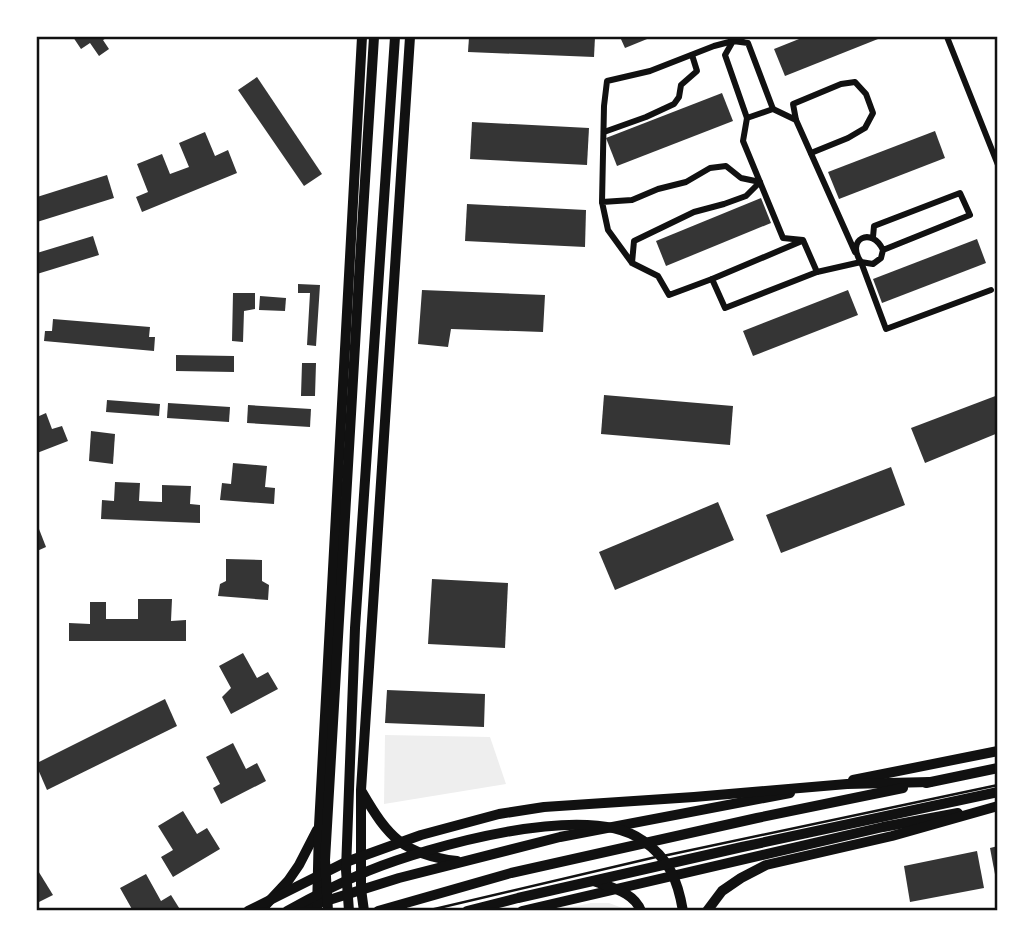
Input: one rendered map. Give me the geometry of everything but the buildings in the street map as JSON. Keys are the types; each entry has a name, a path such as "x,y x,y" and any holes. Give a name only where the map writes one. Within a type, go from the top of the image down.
{"highway":[{"path":"328,911 326,847 374,37"},
{"path":"350,908 346,870 355,628 395,37"},
{"path":"378,911 511,873 998,768"},
{"path":"248,911 346,862 421,835 499,814 544,807 847,784 930,782"},
{"path":"467,911 998,792"},
{"path":"707,911 722,891 766,865 998,806"},
{"path":"287,911 366,872 450,844 525,828 571,825 621,830 640,838 657,852 671,871 679,890 682,911"},
{"path":"594,881 626,893 641,911"}],"main road":[{"path":"317,907 319,826 362,37"},
{"path":"364,911 361,890 361,790 365,763 410,37"},
{"path":"294,911 317,907 361,890 465,861 560,837 998,751"},
{"path":"361,790 377,818 392,835 414,852 438,859 465,861"},
{"path":"522,911 883,827 998,806"},
{"path":"260,911 288,881 319,826"}],"street":[{"path":"743,37 650,71 607,81 603,202 608,230 632,263 658,276 669,295 803,240"},
{"path":"947,37 998,165"},
{"path":"733,41 748,43 773,109 796,120"},
{"path":"733,41 725,55 747,118 743,141 783,238 803,240"},
{"path":"604,132 674,104 679,97 681,86 697,71 692,55"},
{"path":"811,153 865,128 873,113 866,94 855,82 841,84 793,104 796,120 860,262 886,329 991,290"},
{"path":"747,118 773,109"},
{"path":"603,202 632,200 685,182 709,168 726,166 741,178 760,181"},
{"path":"632,263 634,241 694,212 746,196 760,181"},
{"path":"873,237 874,226 960,193 970,215 883,250"},
{"path":"712,279 725,309 817,272 860,262 873,264 881,258 883,250 873,237 860,239 855,252"},
{"path":"803,240 817,272"}],"lane":[{"path":"989,143 998,141"},
{"path":"426,911 759,834 998,785"}],"shaded area":[{"path":"385,735 490,737 506,784 384,804"},
{"path":"591,903 609,903 626,911 553,911"}]}
